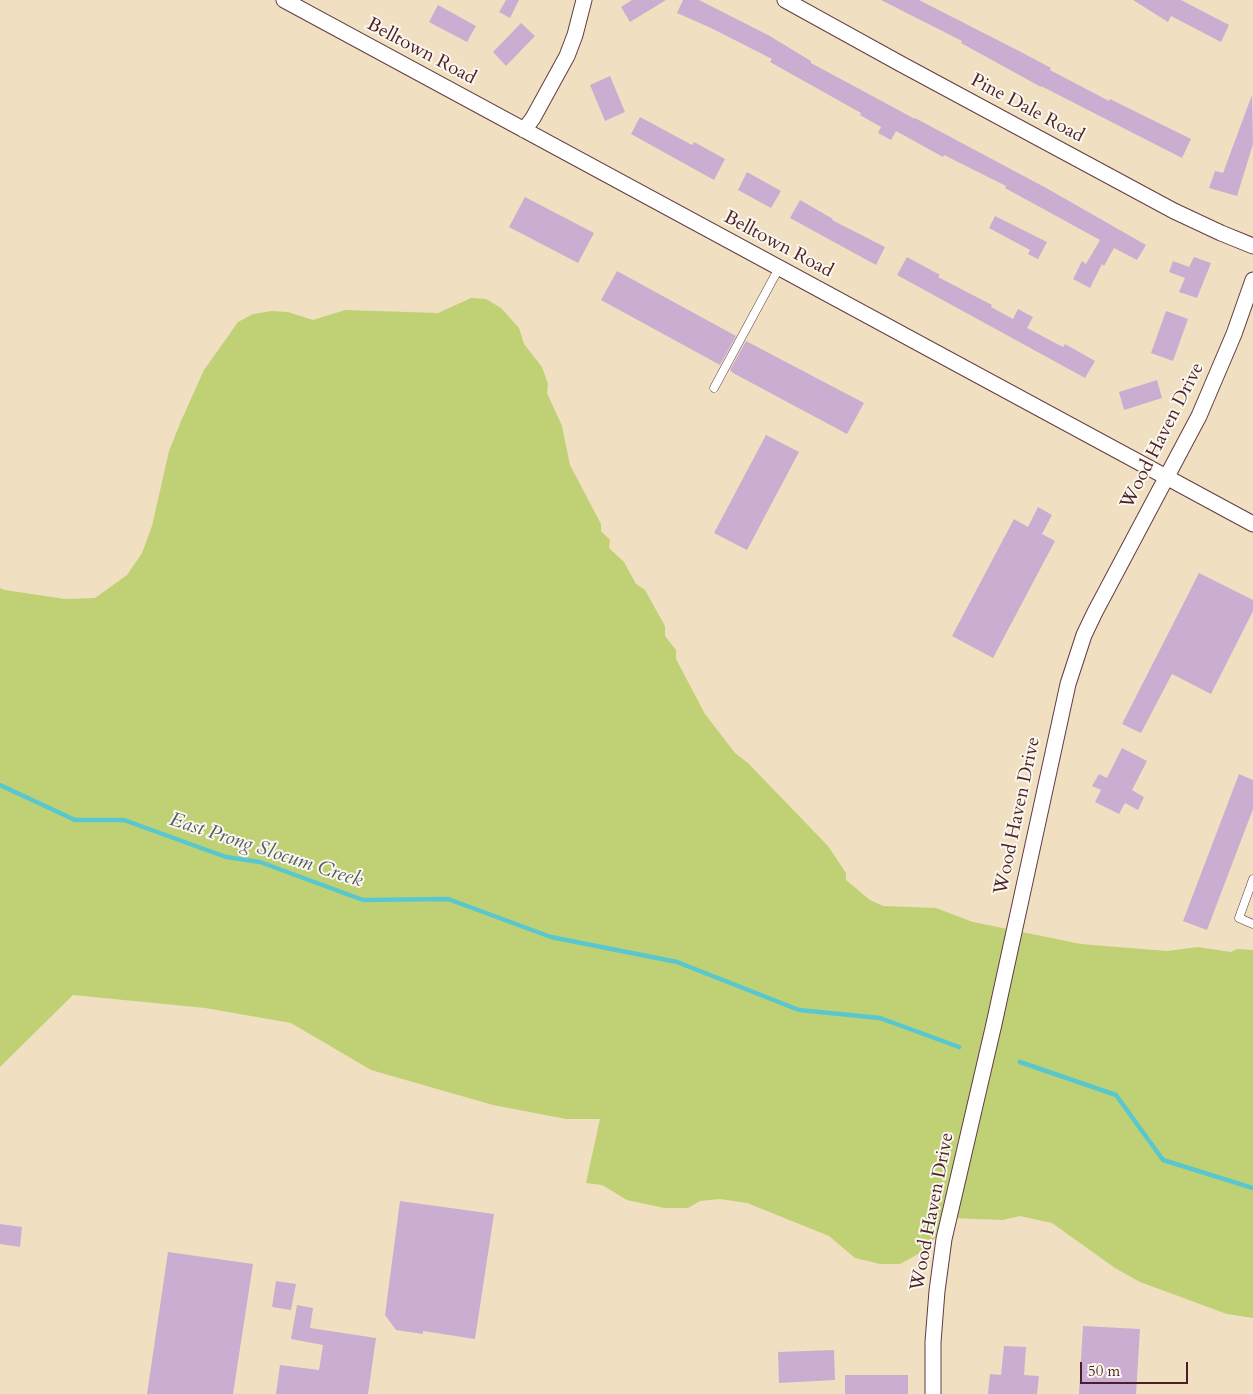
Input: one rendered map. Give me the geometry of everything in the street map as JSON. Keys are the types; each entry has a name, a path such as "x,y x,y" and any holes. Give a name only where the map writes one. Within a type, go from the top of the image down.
{"street":[{"name":"Belltown Road","path":"284,0 1253,524"},
{"path":"524,130 533,118 566,56 575,35 584,0"},
{"name":"Pine Dale Road","path":"786,0 1174,211 1253,246"},
{"name":"Wood Haven Drive","path":"933,1394 933,1342 944,1239 992,1033 1068,684 1095,612 1199,416 1230,343 1253,280"}],"lane":[{"path":"714,388 778,268"},
{"path":"1253,879 1239,918 1253,924"}],"green space":[{"path":"471,298 486,299 501,308 519,328 524,344 542,367 548,384 547,393 562,426 570,465 601,524 601,531 610,540 609,548 624,562 636,584 645,590 665,626 665,636 676,650 676,659 705,714 735,753 748,763 828,846 846,873 846,880 870,900 883,906 936,908 973,922 1081,944 1167,951 1198,947 1231,952 1237,949 1253,950 1253,1318 1227,1314 1140,1282 1115,1268 1052,1223 1020,1216 1003,1220 952,1218 924,1251 900,1264 880,1264 855,1258 829,1236 747,1203 720,1199 700,1201 688,1208 664,1208 627,1200 602,1185 586,1183 600,1119 566,1119 493,1105 371,1070 291,1023 205,1008 73,995 0,1067 0,588 65,599 95,598 127,575 142,553 152,526 169,451 181,421 204,370 238,322 253,314 272,311 288,312 313,320 345,310 438,313"}],"building":[{"path":"506,0 519,0 510,18 499,12"},
{"path":"632,0 666,0 630,22 621,7"},
{"path":"683,0 699,0 768,35 811,61 811,63 1048,189 1146,245 1137,260 1114,248 1104,266 1102,264 1090,288 1073,279 1082,261 1086,264 1100,240 1005,188 1006,186 944,155 943,157 896,131 891,140 878,133 881,127 860,115 861,113 770,62 772,59 677,13"},
{"path":"881,0 919,0 1051,68 1050,70 1109,101 1110,99 1191,139 1182,158 1041,87 961,43 962,41"},
{"path":"1133,0 1181,0 1229,25 1221,42 1171,16 1168,22"},
{"path":"438,5 476,26 467,42 429,22"},
{"path":"521,23 535,36 506,66 493,52"},
{"path":"610,76 625,112 605,121 590,85"},
{"path":"1252,95 1253,144 1237,196 1209,188 1215,171 1223,173"},
{"path":"640,117 692,145 694,142 725,159 714,180 631,134"},
{"path":"747,172 781,191 771,208 738,190"},
{"path":"525,197 594,233 578,263 509,227"},
{"path":"800,200 832,220 885,247 876,265 790,218"},
{"path":"995,216 1047,242 1038,259 1028,254 1030,250 989,228"},
{"path":"907,257 940,275 938,277 992,305 991,307 1013,319 1018,309 1033,317 1027,328 1063,347 1065,344 1095,361 1085,378 897,275"},
{"path":"1194,257 1211,263 1197,298 1179,292 1185,278 1169,272 1173,261 1189,267"},
{"path":"617,271 736,336 720,365 601,300"},
{"path":"1166,311 1188,319 1173,361 1151,353"},
{"path":"746,341 864,403 847,434 733,373 730,370"},
{"path":"1157,380 1162,398 1124,410 1119,392"},
{"path":"766,435 799,452 747,550 714,533"},
{"path":"1038,507 1052,515 1042,534 1055,541 993,658 952,636 1014,519 1028,527"},
{"path":"1199,573 1253,600 1253,611 1211,694 1172,674 1141,733 1122,724"},
{"path":"1122,748 1147,761 1132,790 1144,797 1138,810 1125,803 1119,814 1095,802 1101,790 1092,786 1099,774 1107,778"},
{"path":"1239,774 1253,780 1253,809 1207,930 1183,921"},
{"path":"400,1201 494,1214 475,1339 423,1331 423,1334 396,1330 385,1315"},
{"path":"0,1224 22,1227 20,1247 0,1244"},
{"path":"168,1252 253,1264 233,1394 147,1394"},
{"path":"276,1281 296,1284 291,1310 272,1307"},
{"path":"297,1305 313,1308 310,1328 376,1338 368,1394 276,1394 280,1365 319,1370 323,1345 291,1339"},
{"path":"1083,1326 1140,1329 1136,1394 1079,1394"},
{"path":"1004,1346 1026,1347 1024,1375 1039,1376 1037,1394 988,1394 990,1374 1001,1375"},
{"path":"834,1350 835,1380 779,1383 778,1352"},
{"path":"845,1375 908,1375 908,1394 845,1394"}],"waterway":[{"name":"East Prong Slocum Creek","path":"0,785 75,820 124,820 226,857 260,862 363,900 448,899 551,937 677,962 799,1010 880,1018 959,1047"},
{"name":"East Prong Slocum Creek","path":"1020,1062 1116,1095 1163,1160 1253,1188"}]}
